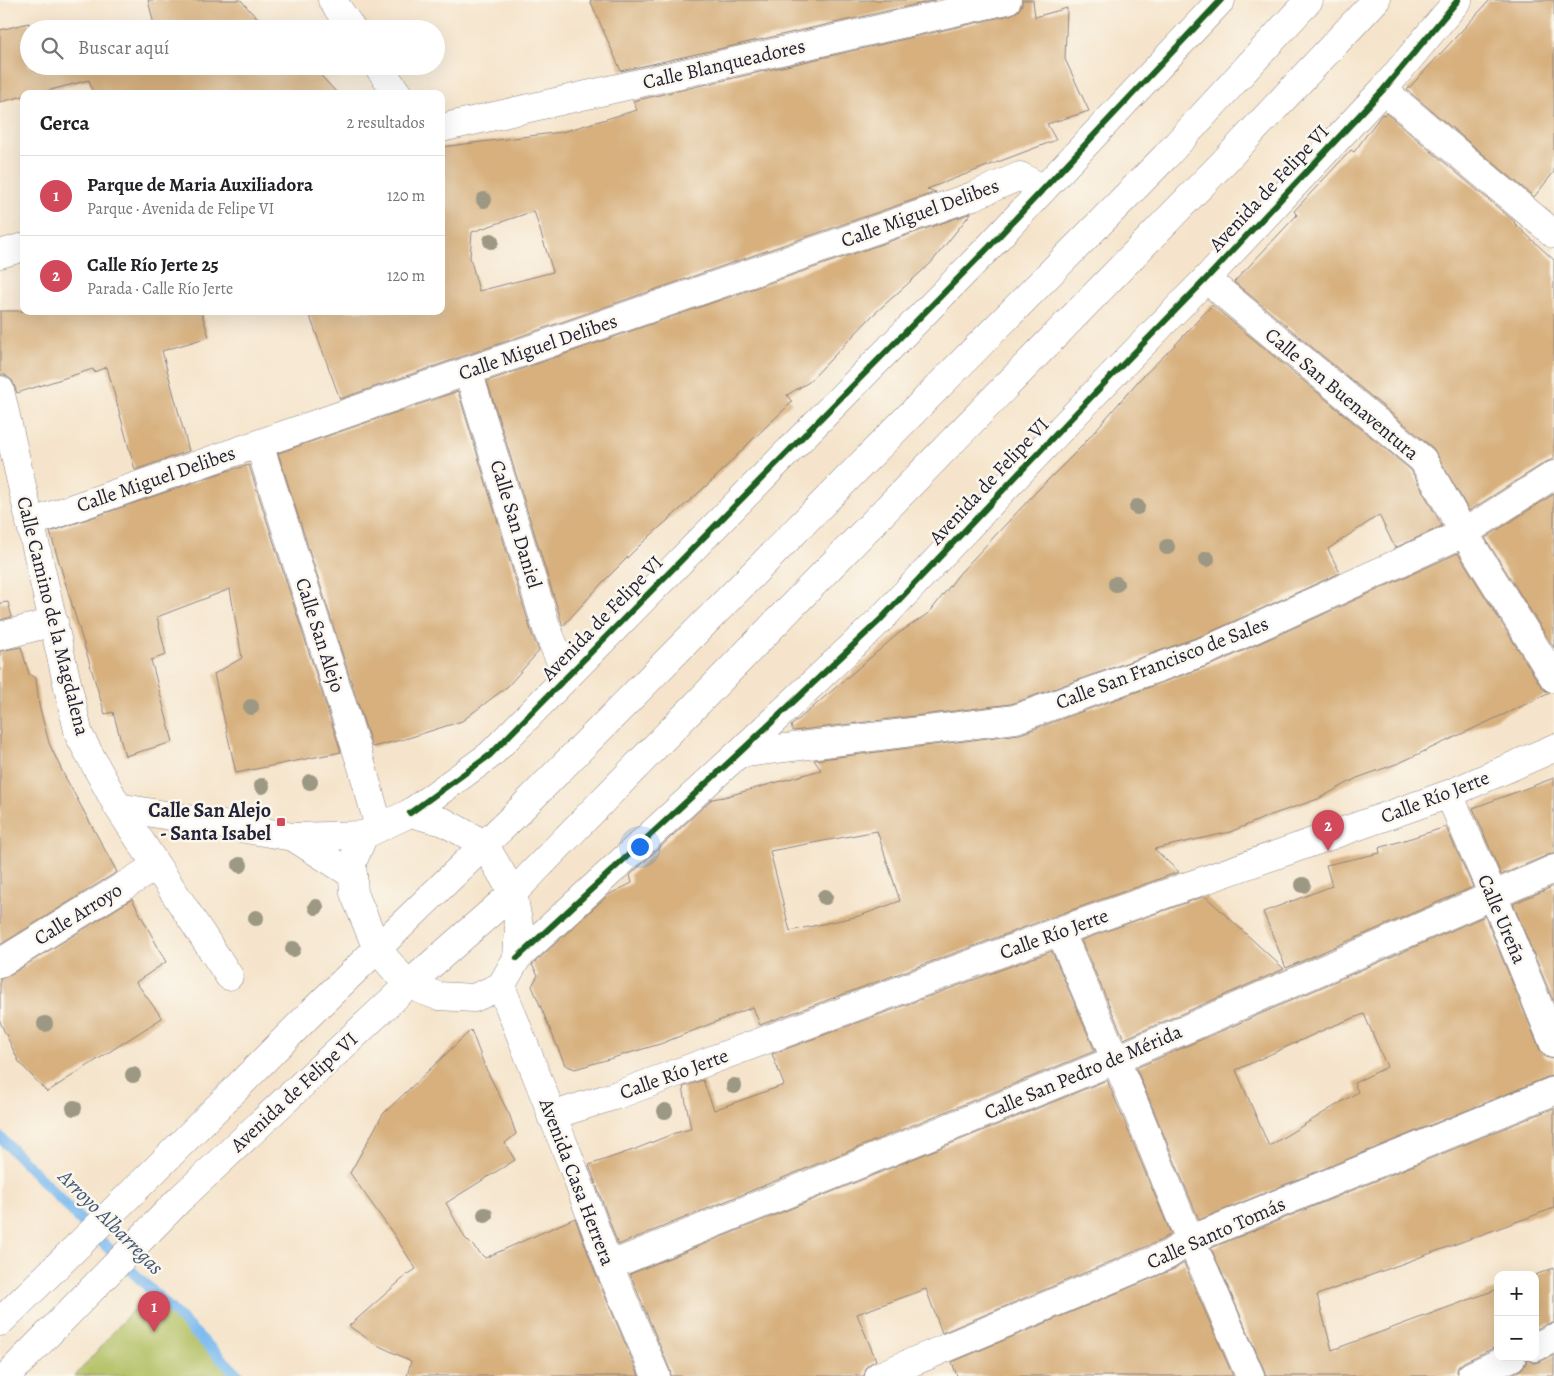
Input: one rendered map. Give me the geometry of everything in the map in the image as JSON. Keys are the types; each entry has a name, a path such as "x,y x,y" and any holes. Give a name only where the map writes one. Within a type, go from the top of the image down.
{"main road":[{"path":"332,0 346,20"},
{"name":"Calle Blanqueadores","path":"445,127 1007,0"},
{"name":"Avenida de Felipe VI","path":"371,831 410,813 490,755 975,261 1222,0"},
{"path":"484,844 1165,157 1308,0"},
{"path":"513,893 1200,186 1376,0"},
{"name":"Avenida de Felipe VI","path":"517,958 880,620 1206,279 1383,90 1458,0"},
{"path":"384,75 395,90"},
{"path":"1383,90 1554,234"},
{"name":"Calle Miguel Delibes","path":"30,523 973,196 1020,176 1043,189"},
{"path":"0,254 20,248"},
{"name":"Calle San Buenaventura","path":"1206,279 1423,460 1464,533 1554,678"},
{"name":"Calle San Daniel","path":"468,371 547,629 568,677"},
{"name":"Calle Camino de la Magdalena","path":"0,390 79,735 118,807 229,976"},
{"name":"Calle San Alejo","path":"259,444 362,766 371,831"},
{"name":"Calle San Francisco de Sales","path":"738,754 1015,719 1210,649 1464,533 1554,476"},
{"path":"0,636 54,622"},
{"name":"Calle Río Jerte","path":"551,1116 617,1095 1060,931 1449,794 1554,748"},
{"name":"Calle Ureña","path":"1449,794 1554,1044"},
{"path":"118,807 293,837 371,831"},
{"path":"371,831 352,863 354,893 377,949 408,984 438,996 474,998 501,986 517,958 519,926 513,893 484,844 444,822 410,813"},
{"path":"293,837 353,875"},
{"name":"Avenida de Felipe VI","path":"0,1322 484,844"},
{"name":"Calle Arroyo","path":"0,963 156,866"},
{"name":"Calle San Pedro de Mérida","path":"609,1266 1115,1060 1554,869"},
{"name":"Avenida de Felipe VI","path":"7,1376 180,1199 408,984 513,893"},
{"path":"1060,931 1130,1093 1190,1240 1250,1376"},
{"name":"Avenida Casa Herrera","path":"501,986 574,1170 609,1266 656,1376"},
{"name":"Calle Santo Tomás","path":"878,1376 1168,1255 1190,1240 1554,1091"},
{"path":"1539,1345 1554,1338"},
{"path":"1471,1376 1503,1361"}],"green space":[{"path":"151,1289 239,1376 75,1376"}],"building":[{"path":"148,0 241,0 260,20 153,20"},
{"path":"590,0 936,0 621,71"},
{"path":"1022,0 1033,0 1035,17 1067,8 1065,59 1089,111 1047,124 1056,140 927,189 936,192 340,399 309,315 445,315 445,147 562,132 637,110 633,101 1010,15 1018,11 1022,5","holes":["534,211 553,272 479,291 470,257 472,232"]},
{"path":"1490,0 1554,0 1554,172 1534,197 1407,90"},
{"path":"20,25 20,75 320,75 334,90 92,90 89,80 50,90 20,90 20,97 0,102 0,30"},
{"path":"1386,113 1515,222 1554,260 1554,459 1546,462 1469,511 1433,448 1234,282 1297,215 1294,211 1351,150 1354,152 1382,114"},
{"path":"971,213 931,263 873,315 809,382 787,395 792,402 714,479 641,544 563,626 487,381"},
{"path":"1212,305 1411,470 1442,526 1395,548 1379,515 1328,549 1340,573 1204,635 1011,704 793,731 791,726 899,633 930,612 959,574 1081,447 1139,380"},
{"path":"0,311 20,311 20,315 202,315 209,337 162,351 189,451 135,470 107,367 94,372 93,369 17,393 12,380 5,375 0,375"},
{"path":"458,391 532,634 539,651 508,686 462,721 372,747 278,453"},
{"path":"249,465 341,752 236,773 214,674 242,658 230,589 157,617 166,655 151,660 173,742 125,756 113,712 105,714 50,532"},
{"path":"1554,494 1554,648 1485,538"},
{"path":"1458,553 1541,686 1550,693 1399,763 1357,778 1318,799 1271,815 1230,832 1154,849 1179,872 760,1025 753,1007 660,1044 575,1069 565,1065 532,986 538,975 532,965 608,895 632,883 630,875 712,799 821,770 814,760 1020,734 1216,663","holes":["877,831 900,901 859,916 790,931 770,851"]},
{"path":"8,602 12,617 0,620 0,603"},
{"path":"21,647 29,674 36,679 39,705 49,743 63,773 117,872 0,945 0,651"},
{"path":"1554,778 1554,854 1501,875 1473,808"},
{"path":"1446,827 1473,887 1286,968 1263,912 1332,886 1326,865 1380,853 1379,848"},
{"path":"1554,886 1554,1003 1513,904"},
{"path":"1205,896 1284,969 1124,1039 1081,940"},
{"path":"132,899 166,962 136,982 162,1018 47,1092 19,1062 0,1022 0,979 8,976"},
{"path":"1485,916 1540,1050 1545,1057 1554,1059 1554,1076 1199,1220 1136,1068","holes":["1364,1014 1387,1067 1354,1083 1358,1092 1269,1146 1236,1070 1330,1027"]},
{"path":"1052,951 1095,1051 618,1245 589,1165 675,1133 691,1129 683,1087 703,1080 714,1110 784,1085 772,1054"},
{"path":"471,1030 485,1067 510,1116 516,1134 505,1143 515,1160 446,1203 465,1238 485,1258 575,1218 595,1272 639,1376 407,1376 411,1361 375,1344 349,1326 416,1269 350,1173 383,1114"},
{"path":"1107,1080 1171,1234 1160,1241 942,1333 926,1289 857,1314 876,1360 867,1366 864,1376 671,1376 630,1274"},
{"path":"1554,1108 1554,1208 1317,1295 1332,1350 1494,1290 1494,1348 1464,1362 1458,1367 1456,1376 1265,1376 1211,1248"},
{"path":"1184,1263 1233,1376 957,1376 952,1362 1174,1269"},
{"path":"1554,1268 1554,1323 1539,1328 1539,1316 1539,1274"},
{"path":"1554,1355 1554,1376 1508,1376 1519,1371 1526,1361 1534,1363"}],"waterway":[{"name":"Arroyo Albarregas","path":"0,1137 98,1238 239,1376"}],"cycle path":[{"path":"410,813 490,755 989,247 1221,0"},
{"path":"517,958 880,620 1206,279 1383,90 1458,0"}],"place":[{"name":"Calle San Alejo - Santa Isabel","path":"281,822"},
{"name":"Calle Río Jerte 25","path":"1328,851"},
{"name":"Parque de Maria Auxiliadora","path":"154,1332"}]}
